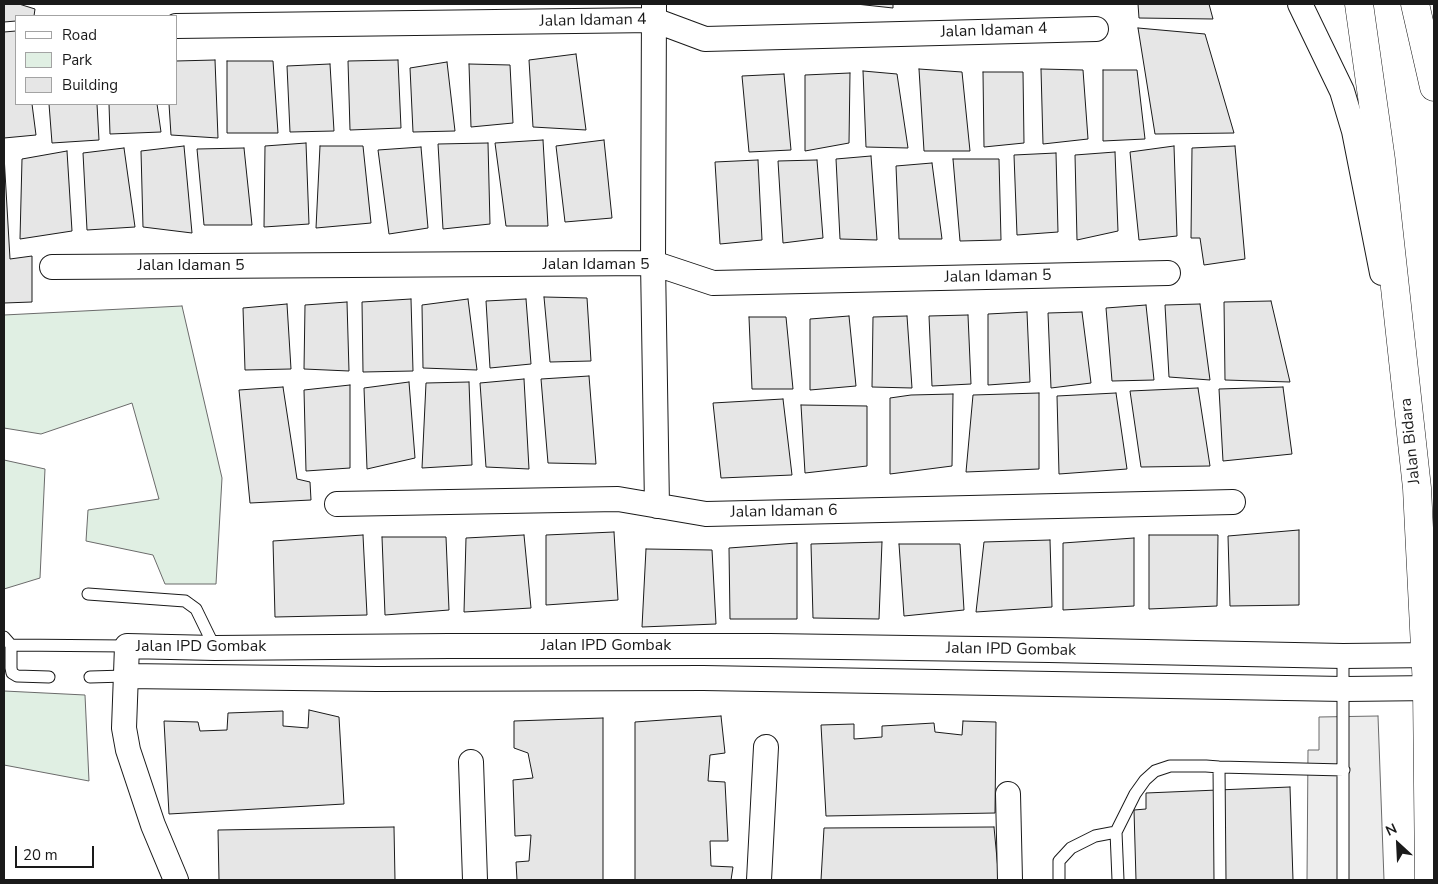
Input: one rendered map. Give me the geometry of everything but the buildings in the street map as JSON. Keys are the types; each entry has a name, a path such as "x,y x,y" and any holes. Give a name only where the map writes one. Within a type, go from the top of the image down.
{"main road":[{"name":"Jalan Bidara","path":"1359,4 1381,160 1417,488 1430,655 1430,880"},
{"path":"1415,4 1434,88"}],"street":[{"path":"1300,4 1342,91 1354,131 1406,392"},
{"path":"654,12 653,263 657,506"},
{"name":"Jalan Idaman 4","path":"178,26 654,12 705,39 1096,28"},
{"name":"Jalan Idaman 5","path":"52,267 653,263 713,283 1168,273"},
{"name":"Jalan Idaman 6","path":"337,504 618,499 706,514 1233,502"},
{"name":"Jalan IPD Gombak","path":"1430,655 1344,656 770,646 215,648 126,646 125,676 703,678 1344,689 1431,688"},
{"path":"312,678 314,647"},
{"path":"125,676 124,728 128,750 153,825 176,880"},
{"path":"759,880 766,748"},
{"path":"471,762 475,880"},
{"path":"1008,794 1010,880"}],"lane":[{"path":"88,594 185,601 196,609 215,648"},
{"path":"49,677 17,676 12,673 8,641 126,646"},
{"path":"1343,880 1344,656"},
{"path":"90,677 125,676"},
{"path":"1118,880 1116,832 1135,794 1145,780 1155,771 1170,766 1344,770"},
{"path":"1219,767 1220,880"},
{"path":"1060,880 1059,862 1071,848 1095,836 1116,832"}],"green space":[{"path":"182,306 222,478 216,584 165,584 153,555 86,541 88,510 159,499 132,403 41,434 4,428 4,315"},
{"path":"4,460 45,469 40,578 4,589"},
{"path":"4,691 85,695 89,781 4,765"}],"shaded area":[{"path":"1378,716 1384,880 1307,880 1308,750 1319,750 1319,717"}]}
